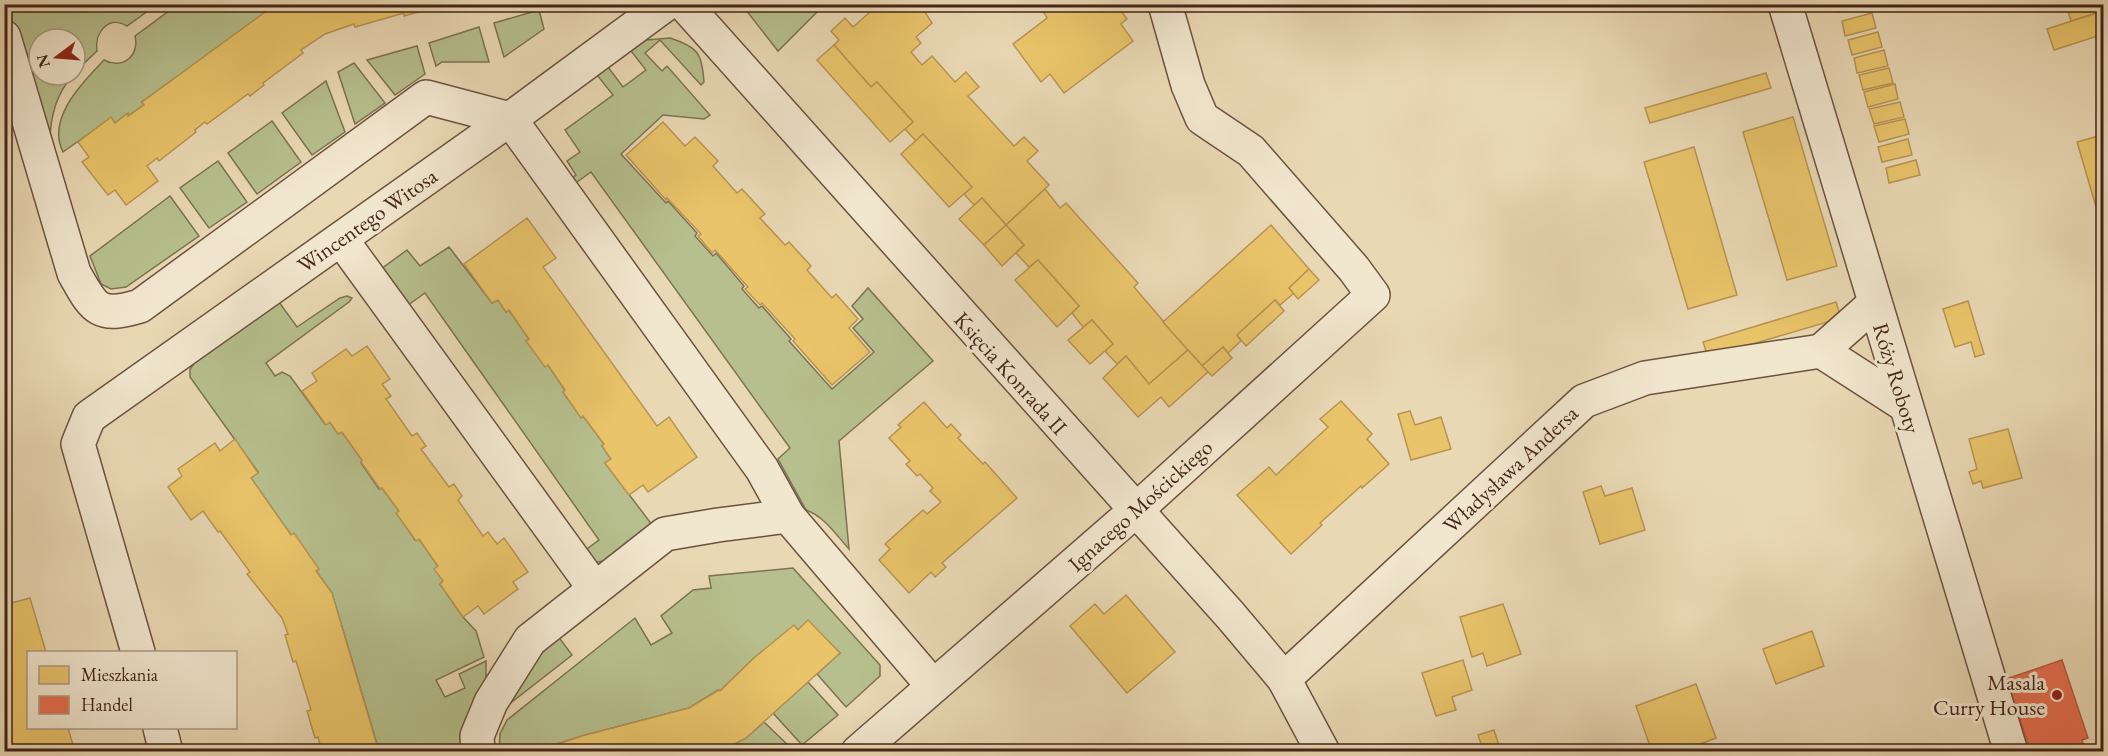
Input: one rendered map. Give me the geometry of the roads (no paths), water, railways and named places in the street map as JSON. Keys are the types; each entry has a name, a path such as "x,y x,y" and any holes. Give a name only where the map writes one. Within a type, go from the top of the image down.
{"street":[{"name":"Wincentego Witosa","path":"138,651 78,444 89,417 510,119 666,4"},
{"name":"Księcia Konrada II","path":"684,4 1231,616 1284,679 1323,752"},
{"name":"Ignacego Mościckiego","path":"858,752 1135,511 1373,295 1335,247 1251,151 1202,118 1188,85 1166,4"},
{"name":"Róży Roboty","path":"1785,4 2011,752"},
{"path":"4,37 74,273 90,301 103,311 120,312 140,306 426,97 510,119 762,470 788,516 933,686"},
{"path":"341,239 595,589"},
{"path":"1875,303 1821,351 1905,405"},
{"name":"Władysława Andersa","path":"1284,679 1584,401 1646,378 1821,351"},
{"path":"478,752 477,736 491,702 530,640 665,534 788,516"},
{"path":"160,729 166,752"}],"place":[{"name":"Masala Curry House","path":"2057,695"}]}
